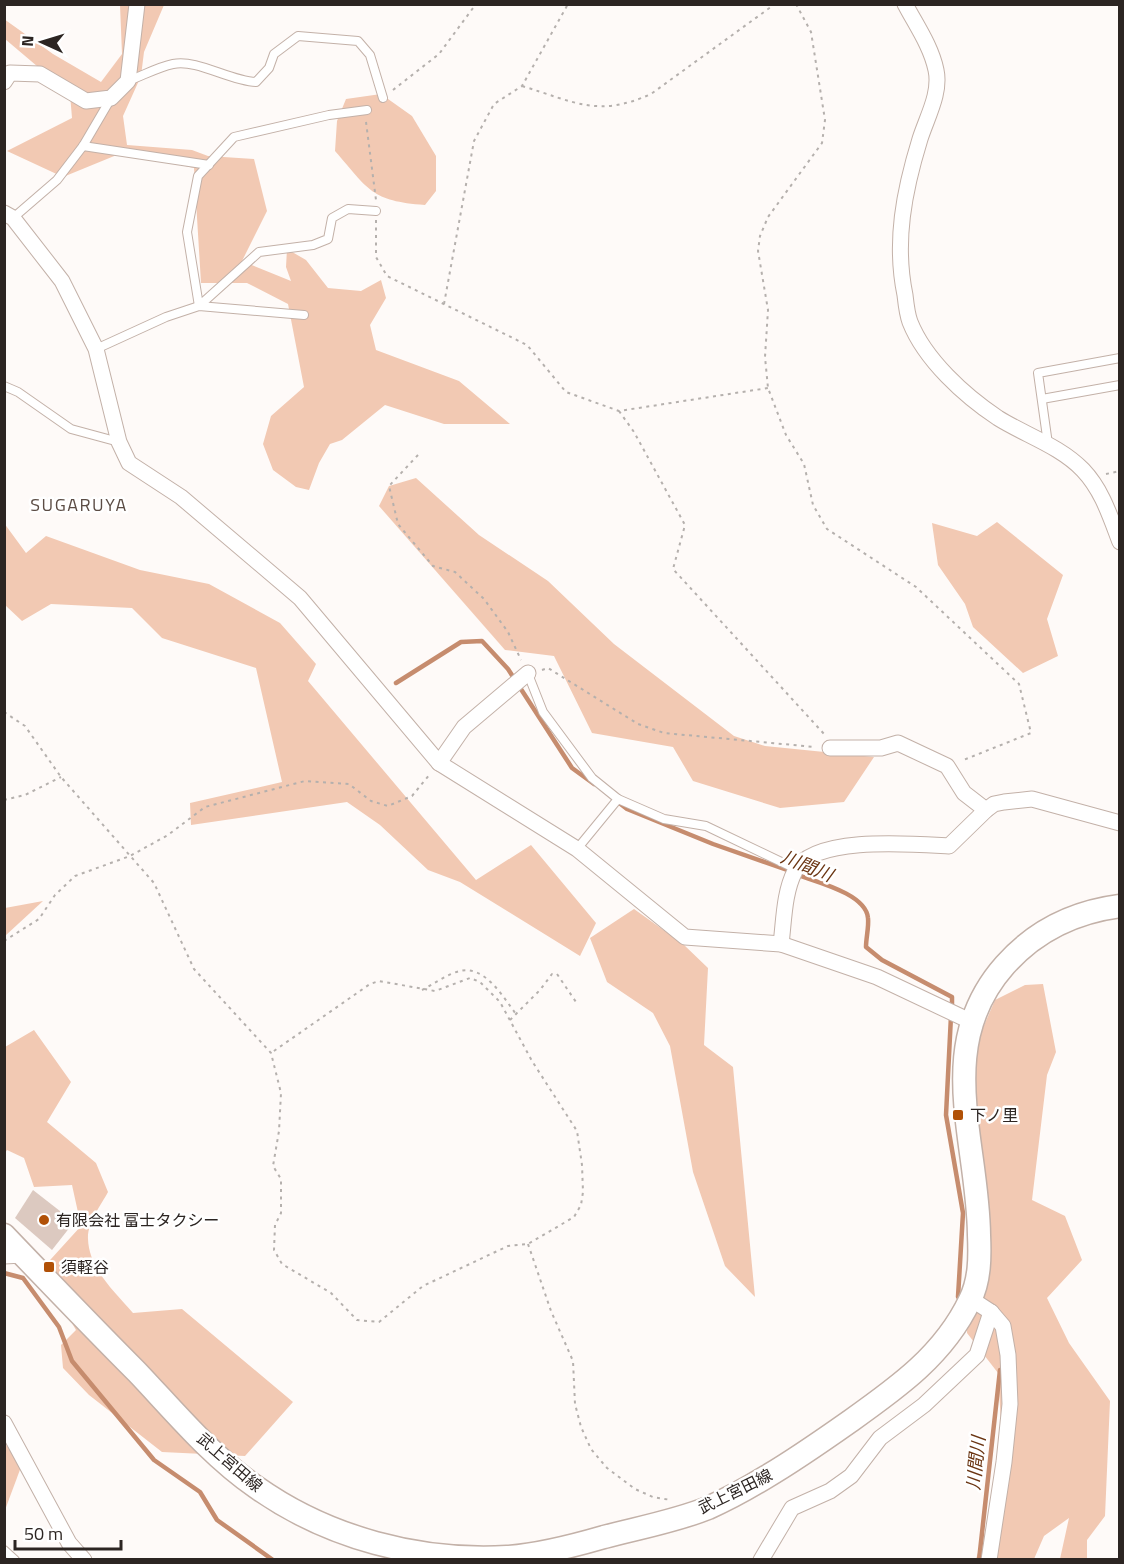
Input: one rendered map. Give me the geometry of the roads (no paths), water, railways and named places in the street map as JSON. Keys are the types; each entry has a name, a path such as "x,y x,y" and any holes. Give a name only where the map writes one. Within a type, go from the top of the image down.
{"main road":[{"name":"武上宮田線","path":"4,1235 14,1255 213,1451 255,1486 297,1512 344,1532 396,1549 446,1557 509,1557 569,1547 705,1509 793,1462 903,1383 937,1353 971,1299 980,1264 979,1209 963,1072 970,1021 997,974 1016,952 1050,926 1091,910 1119,906"}],"street":[{"path":"4,82 10,73 40,74 86,101 111,98 128,81 137,4"},
{"path":"904,4 924,37 936,70 937,92 913,162 900,221 898,252 910,322 932,359 961,387 998,417 1048,445 1082,469 1100,492 1119,542"},
{"path":"9,216 62,281 96,349 119,442 129,462 181,497 300,598 439,763 578,849 685,937 781,944 878,977 970,1021"},
{"path":"439,763 464,727 528,674"},
{"path":"830,748 881,748 898,743 947,766 964,793 986,810"},
{"path":"781,944 788,889 796,869 826,848 904,843 949,846 994,804 1032,799 1119,824"},
{"path":"971,1299 991,1312 1003,1326 1008,1355 1010,1404 989,1560"},
{"path":"761,1560 792,1508 830,1491 850,1476 880,1438 924,1405 977,1354 991,1312"},
{"path":"4,1423 69,1543 84,1560"}],"lane":[{"path":"128,81 174,64 193,65 240,81 256,82 269,68 274,54 298,36 328,37 358,41 370,55 383,98"},
{"path":"9,216 57,180 83,146 111,98"},
{"path":"199,306 187,232 198,176 234,137 329,115 367,110"},
{"path":"83,146 208,165"},
{"path":"199,306 259,252 313,245 328,239 332,218 348,209 376,210"},
{"path":"96,349 166,317 199,306 304,315"},
{"path":"1048,445 1038,373 1119,358"},
{"path":"1042,399 1119,384"},
{"path":"4,386 18,392 71,429 119,442"},
{"path":"528,674 543,712 592,778 618,799 664,819 706,826 796,869"},
{"path":"578,849 618,799"},
{"path":"4,1550 15,1560"}],"waterway":[{"name":"川間川","path":"396,683 461,642 482,641 508,669 572,768 594,784"},
{"name":"川間川","path":"618,802 627,809 713,844 790,871"},
{"name":"川間川","path":"798,875 828,885 859,902 868,918 866,947 882,960 952,997 952,1007"},
{"name":"川間川","path":"951,1016 946,1115 963,1213 958,1297"},
{"path":"4,1273 23,1278 59,1327 72,1361 154,1460 200,1492 217,1520 273,1560"},
{"name":"川間川","path":"979,1560 1000,1370"}],"place":[{"name":"下ノ里","path":"958,1115"},
{"name":"有限会社 富士タクシー","path":"44,1220"},
{"name":"須軽谷","path":"49,1267"}],"district":[{"name":"SUGARUYA","path":"79,505"}]}
